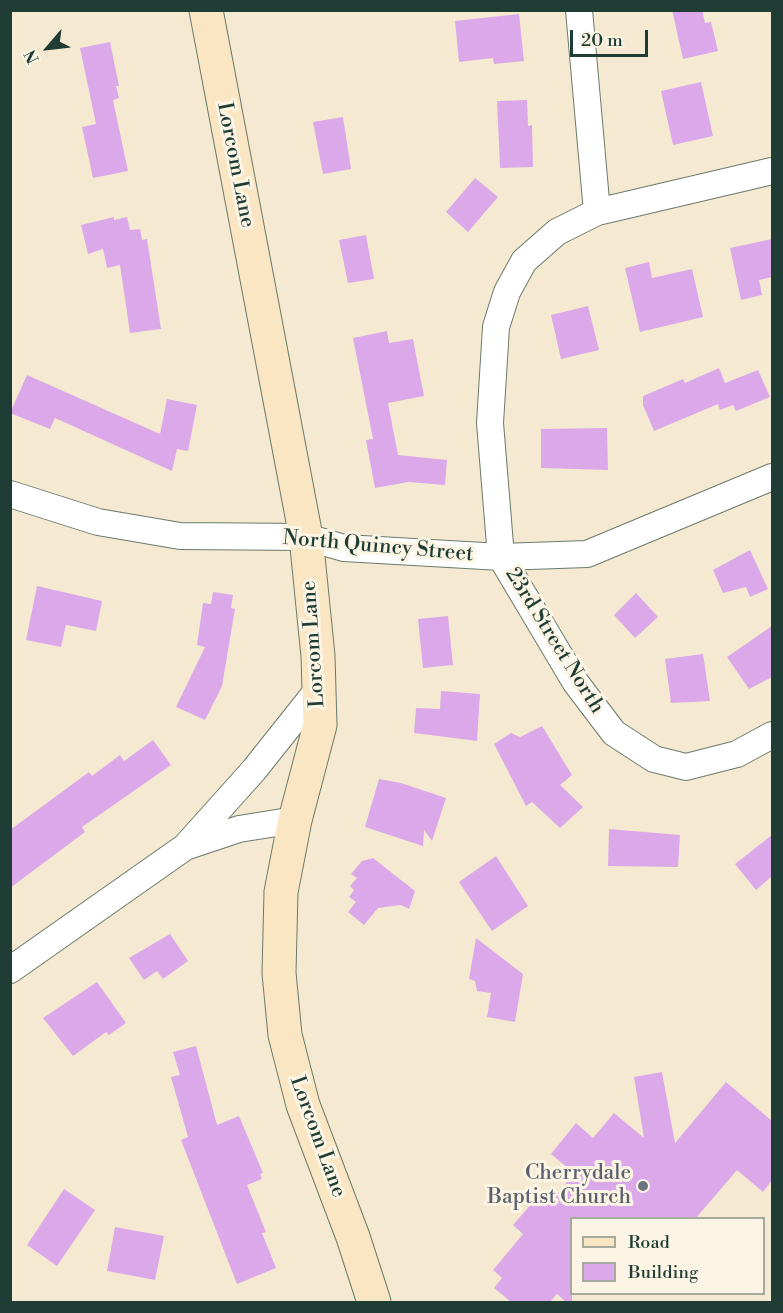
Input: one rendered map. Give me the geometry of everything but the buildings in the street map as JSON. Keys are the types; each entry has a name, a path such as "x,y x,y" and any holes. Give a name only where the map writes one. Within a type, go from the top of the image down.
{"street":[{"name":"Lorcom Lane","path":"206,10 306,537 320,687 320,725 295,820 281,892 279,973 285,1035 303,1105 375,1302"},
{"path":"579,10 597,212"},
{"name":"23rd Street North","path":"772,171 597,212 557,232 524,261 507,292 495,327 490,423 501,557 576,683 614,733 654,759 686,767 737,754 772,735"},
{"name":"North Quincy Street","path":"10,494 98,522 180,536 306,537 344,548 501,557 587,554 772,477"},
{"path":"10,970 185,847 254,770 320,687"},
{"path":"185,847 239,829 295,820"}],"place":[{"name":"Cherrydale Baptist Church","path":"643,1186"}]}
